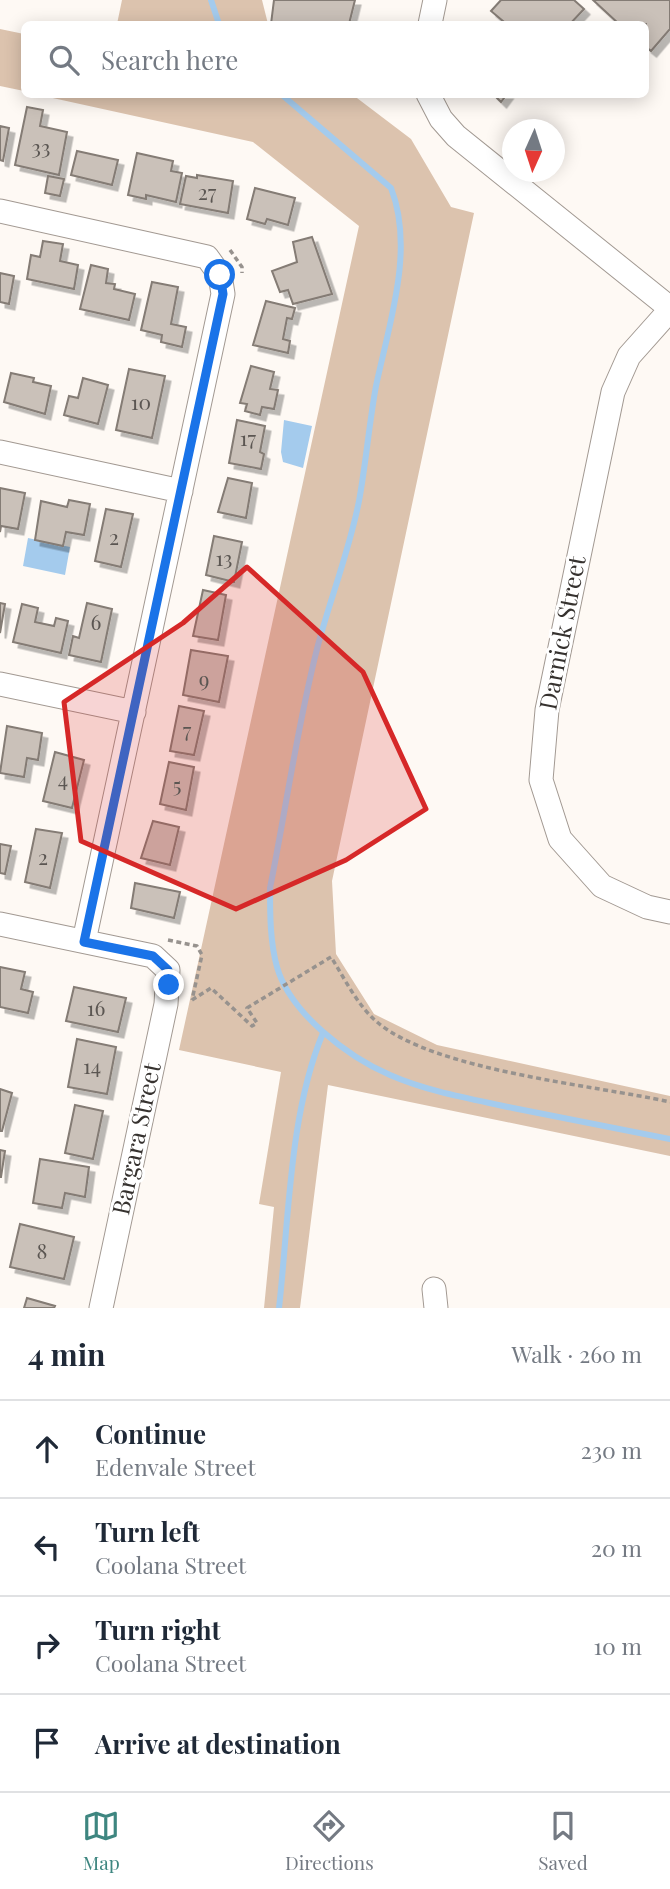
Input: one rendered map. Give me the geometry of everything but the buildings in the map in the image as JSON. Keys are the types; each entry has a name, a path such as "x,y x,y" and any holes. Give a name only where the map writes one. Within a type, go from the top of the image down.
{"street":[{"path":"431,21 435,0"},
{"path":"429,98 440,120 456,136 670,309"},
{"path":"0,211 207,257 220,275 223,294 84,942 0,924"},
{"name":"Darnick Street","path":"670,309 629,356 613,392 547,710 541,780 560,839 602,886 647,907 670,912"},
{"path":"0,452 181,491"},
{"path":"0,684 134,712"},
{"name":"Bargara Street","path":"84,942 153,956 168,970 166,1004 101,1308"}],"path":[{"path":"166,1004 186,1004 211,988 252,1026 257,1023 247,1008 331,957 366,1011 380,1024 424,1047 556,1082 670,1102"}],"highlighted area":[{"path":"247,567 363,672 426,809 346,860 236,909 81,841 64,702 183,623"}],"shaded area":[{"path":"122,0 262,0 267,21 118,21"},
{"path":"0,29 21,33 21,90 0,86"},
{"path":"53,98 357,98 411,139 451,207 474,213 332,881 336,954 374,1014 437,1045 670,1096 670,1156 328,1085 300,1308 264,1308 274,1207 259,1204 281,1072 179,1050 359,226 253,142"}],"water":[{"path":"284,420 312,426 303,468 283,462 281,452"},
{"path":"28,538 70,547 65,575 23,566"}],"waterway":[{"path":"211,0 218,21"},
{"path":"286,98 391,188 398,211 401,236 397,287 376,386 359,501 310,678 270,888 270,918 277,967 294,1001 307,1017 356,1057 390,1075 466,1098 670,1139"},
{"path":"279,1308 297,1132 303,1098 323,1033"}],"route":[{"path":"169,985 168,970 153,956 84,942 223,294 220,275"}]}
